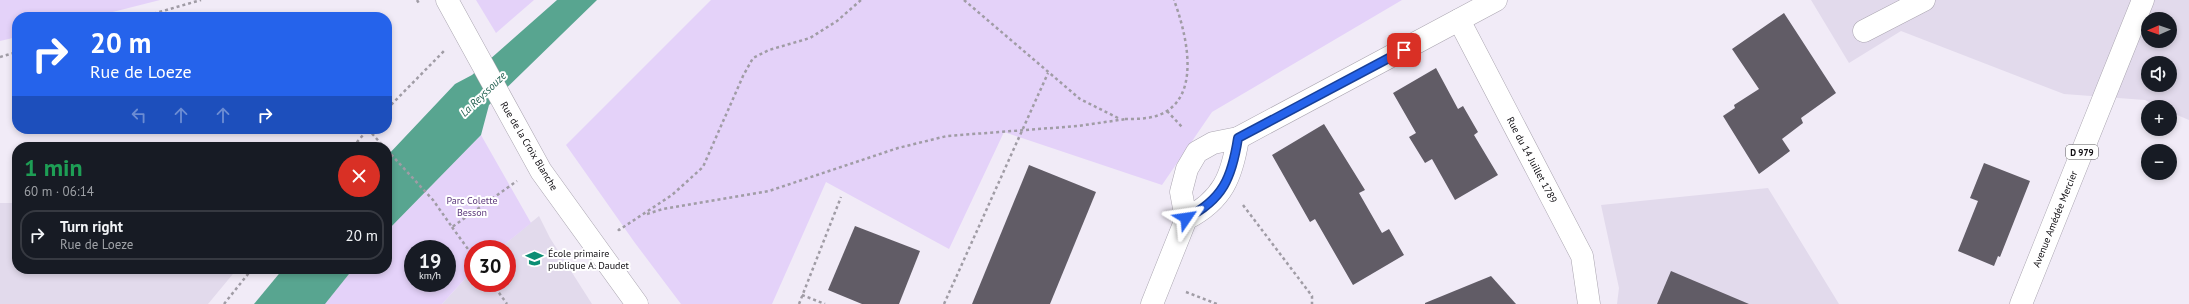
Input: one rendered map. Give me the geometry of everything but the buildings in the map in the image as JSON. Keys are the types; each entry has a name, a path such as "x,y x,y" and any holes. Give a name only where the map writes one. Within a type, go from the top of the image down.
{"street":[{"name":"Rue de la Croix Blanche","path":"447,0 541,170 637,304"},
{"path":"1152,304 1186,218 1181,192 1187,169 1197,152 1213,143 1238,138 1496,0"},
{"path":"1864,31 1924,0"},
{"name":"Avenue Amédée Mercier","path":"2021,304 2143,0"},
{"name":"Rue du 14 Juillet 1789","path":"1459,20 1582,256 1589,304"},
{"path":"1186,218 1197,213 1217,197 1225,185 1234,163 1238,138"}],"path":[{"path":"159,12 201,0"},
{"path":"614,224 619,230 672,194 703,167 743,76 753,58 769,50 810,38 837,21 861,0"},
{"path":"964,0 1080,99 1119,119 1146,118 1167,111 1179,98 1189,70 1184,26 1174,0"},
{"path":"392,104 446,50"},
{"path":"0,57 12,53"},
{"path":"944,304 1048,73"},
{"path":"637,218 652,211 777,189 898,148 940,137 966,133 1078,126 1126,119"},
{"path":"357,142 364,134"},
{"path":"372,134 380,142"},
{"path":"392,155 433,200 464,243"},
{"path":"452,226 519,179 541,170"},
{"path":"1225,185 1312,296 1312,304"},
{"path":"799,304 840,198"},
{"path":"224,304 248,274"},
{"path":"1161,282 1217,304"},
{"path":"498,292 507,304"},
{"path":"802,295 825,304"}],"shaded area":[{"path":"1811,0 2189,0 2189,120 2177,115 2177,100 2145,100 2064,94 1901,31 1849,63"},
{"path":"1768,188 1839,304 1617,304 1619,288 1601,205"},
{"path":"0,203 12,203 12,274 233,274 208,304 0,304"},
{"name":"École primaire publique A. Daudet","path":"539,216 550,238 592,304 442,304 453,292 456,292 456,289 464,280 464,292 516,292 516,240 510,240"}],"green space":[{"path":"0,0 160,0 113,12 12,12 12,38 0,41"},
{"path":"476,0 534,0 496,33"},
{"path":"711,0 1402,0 1212,112 1162,185 1004,132 949,249 826,182 772,304 681,304 635,243 566,145"},
{"name":"Parc Colette Besson","path":"481,135 531,223 510,240 464,240 464,280 456,289 456,240 404,240 404,292 453,292 442,304 325,304 349,274 392,274 392,226"}],"water":[{"name":"La Reyssouze","path":"557,0 597,0 489,105 481,135 392,226 392,151 455,84 472,75"},
{"path":"279,274 349,274 325,304 254,304"}],"place":[{"name":"École primaire publique A. Daudet","path":"535,259"}],"route":[{"path":"1186,218 1197,213 1217,197 1225,185 1234,163 1238,138 1404,50"}]}
